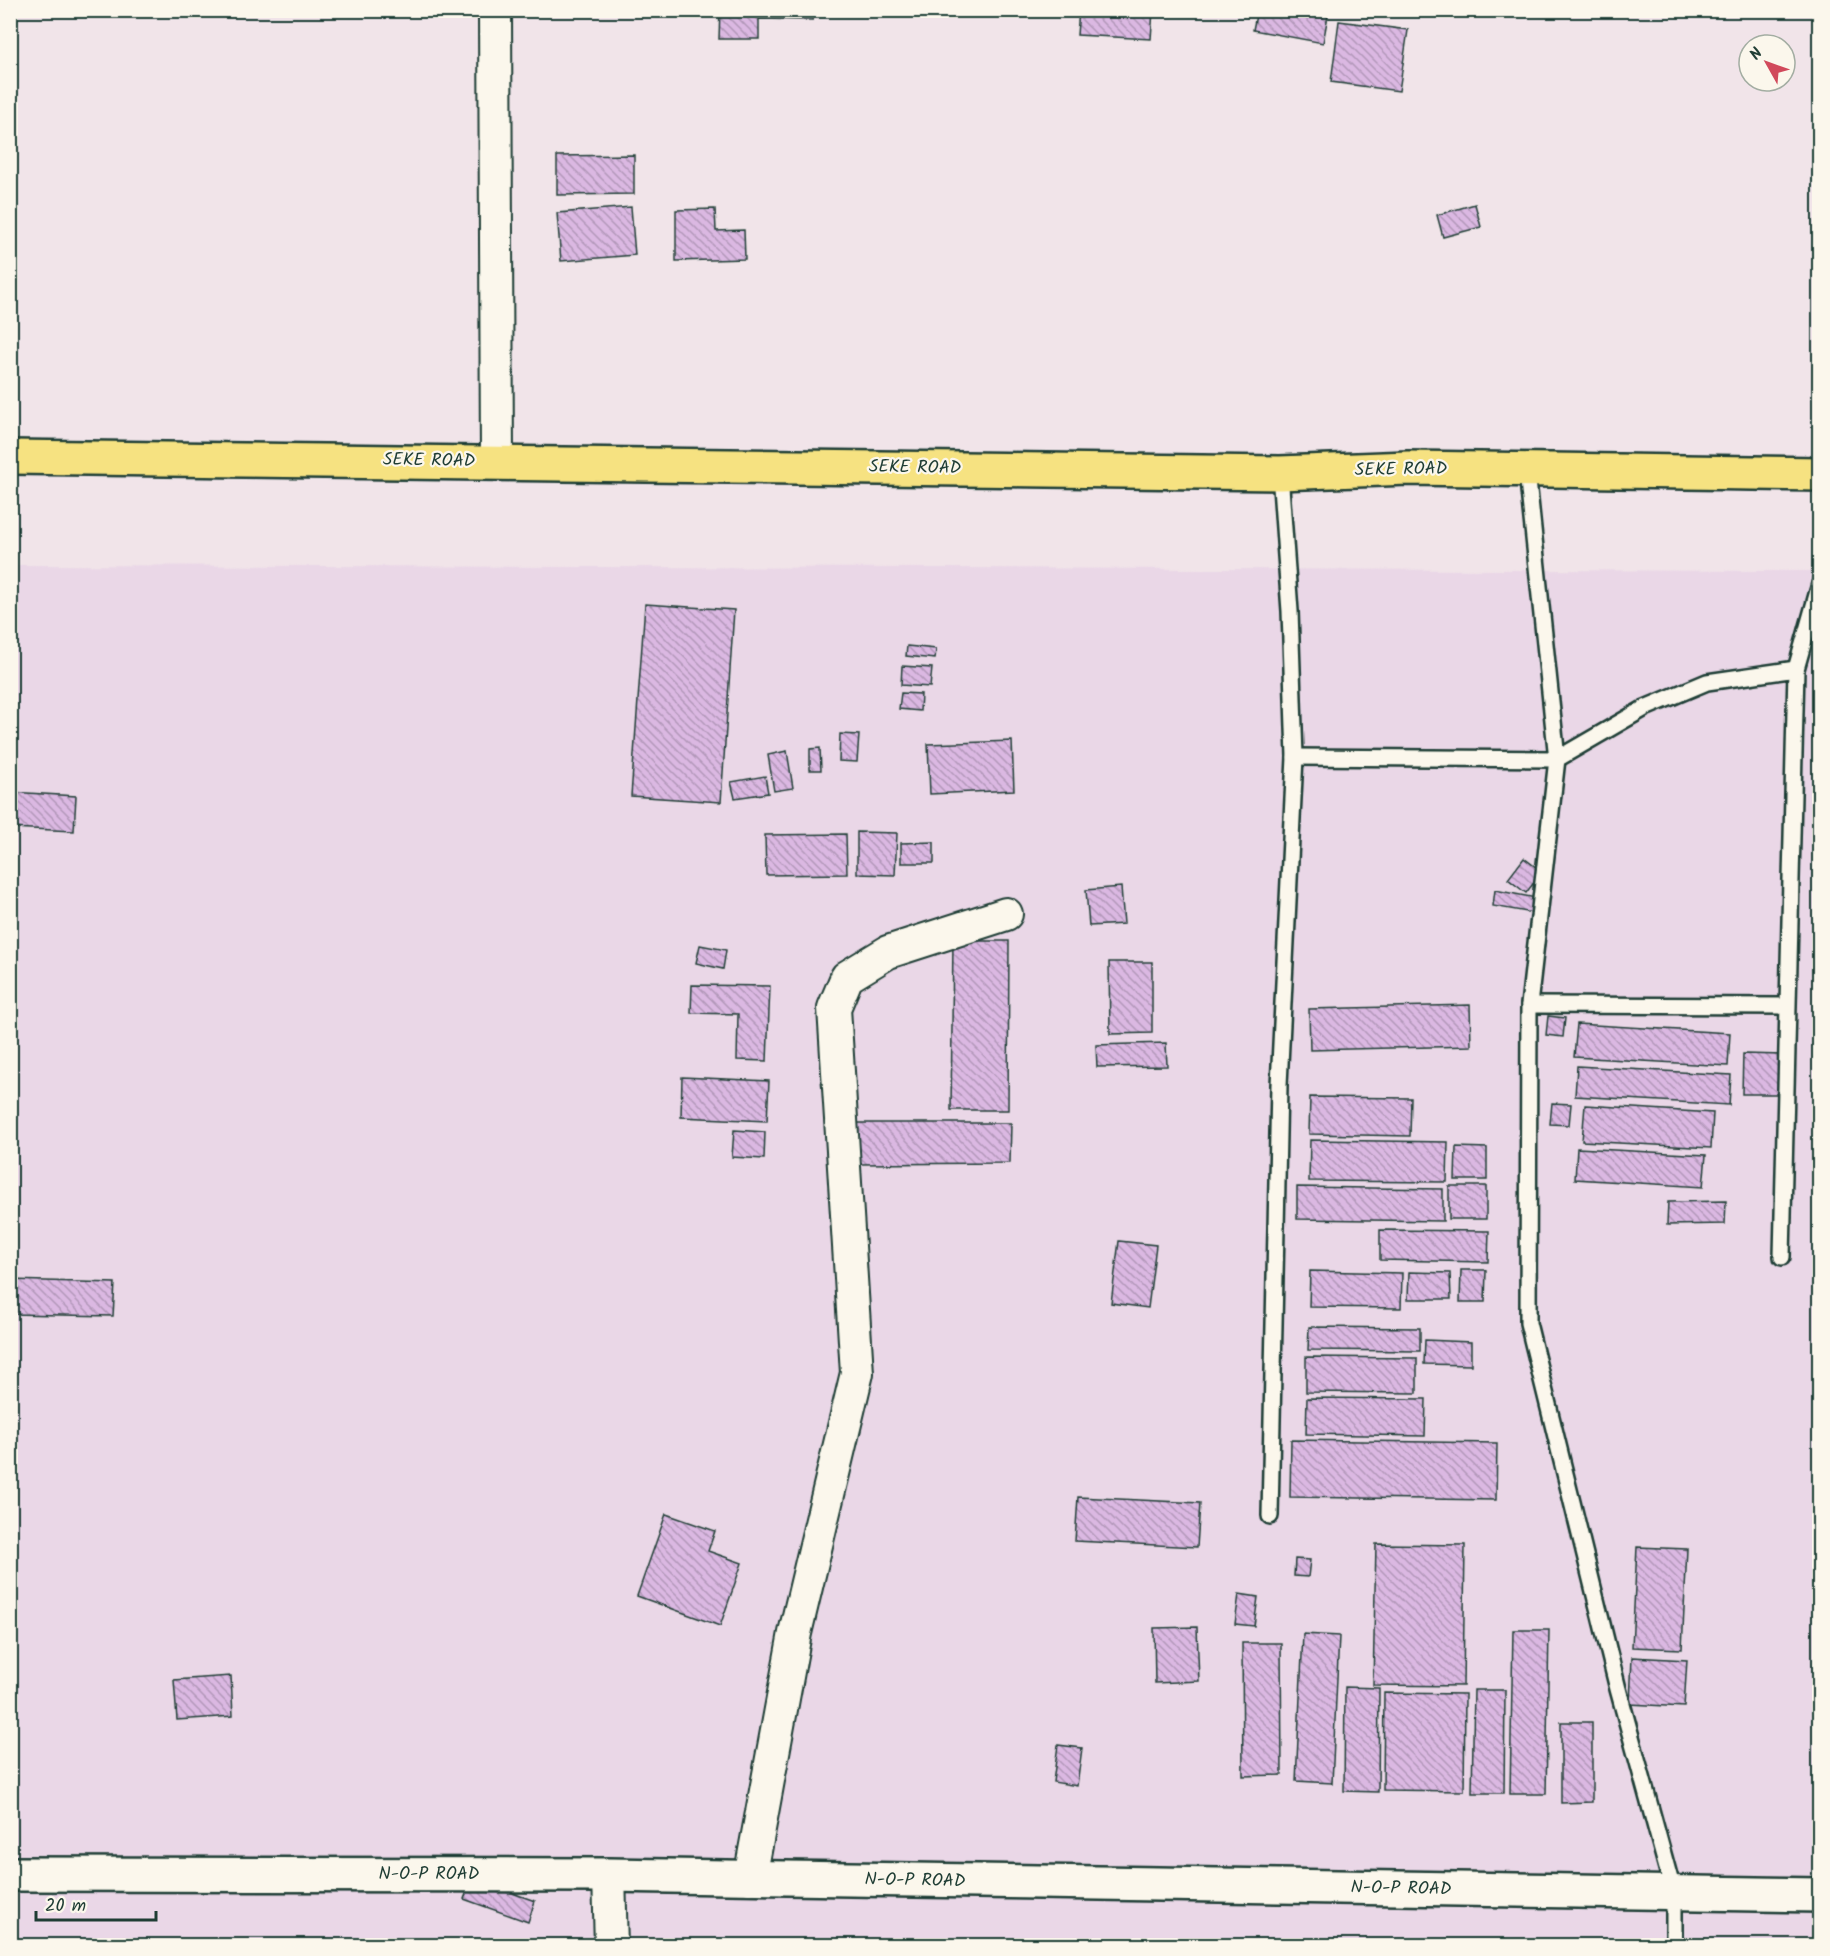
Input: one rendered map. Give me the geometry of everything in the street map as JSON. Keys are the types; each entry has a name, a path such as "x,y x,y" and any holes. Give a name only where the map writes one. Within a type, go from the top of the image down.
{"main road":[{"name":"SEKE ROAD","path":"10,457 1280,473 1408,468 1820,474"}],"street":[{"path":"495,10 497,462"},
{"path":"750,1878 795,1632 857,1373 834,1008 847,977 888,952 1006,914"},
{"name":"N-O-P ROAD","path":"10,1874 609,1875 1820,1895"},
{"path":"609,1875 611,1946"}],"lane":[{"path":"1527,471 1557,759 1529,1005 1528,1323 1618,1689 1674,1894 1674,1946"},
{"path":"1270,1516 1279,1085 1295,757 1290,611 1280,473"},
{"path":"1782,1257 1796,669 1820,584"},
{"path":"1295,757 1557,759 1645,708 1707,682 1796,669"},
{"path":"1529,1005 1787,1006"}],"shaded area":[{"path":"11,565 1819,571 1819,1945 11,1946"}],"building":[{"path":"720,10 813,10 813,20 759,19 759,39 719,39"},
{"path":"1079,10 1153,10 1151,39 1077,35"},
{"path":"1257,10 1329,10 1323,43 1253,30"},
{"path":"1339,21 1408,30 1399,91 1331,82"},
{"path":"634,155 634,194 557,195 557,156"},
{"path":"1475,204 1481,227 1443,237 1437,215"},
{"path":"631,207 635,255 561,261 557,213"},
{"path":"715,209 716,231 744,230 745,259 676,261 676,210"},
{"path":"645,604 734,610 721,802 631,796"},
{"path":"907,646 936,649 935,659 906,656"},
{"path":"902,666 932,668 930,687 901,685"},
{"path":"901,693 921,694 920,711 899,709"},
{"path":"840,734 859,735 857,762 839,761"},
{"path":"1012,741 1014,790 930,794 928,744"},
{"path":"820,748 821,770 810,770 810,749"},
{"path":"787,751 793,788 774,791 768,755"},
{"path":"765,776 768,793 735,798 731,782"},
{"path":"10,792 76,796 74,831 10,828"},
{"path":"857,832 897,833 895,875 857,874"},
{"path":"846,834 847,874 766,875 765,835"},
{"path":"934,842 934,863 901,863 901,843"},
{"path":"1524,858 1542,872 1526,893 1508,879"},
{"path":"1121,887 1124,924 1089,926 1086,890"},
{"path":"1495,890 1536,898 1533,913 1493,906"},
{"path":"953,941 1009,941 1008,1110 951,1110"},
{"path":"700,945 726,950 723,969 696,963"},
{"path":"1109,962 1152,962 1152,1033 1110,1034"},
{"path":"692,985 770,986 767,1061 737,1060 738,1014 691,1013"},
{"path":"1470,1005 1471,1046 1310,1050 1309,1009"},
{"path":"1548,1016 1565,1018 1563,1037 1546,1035"},
{"path":"1577,1024 1730,1033 1728,1066 1574,1057"},
{"path":"1166,1043 1167,1066 1097,1067 1096,1045"},
{"path":"1743,1054 1783,1055 1783,1094 1742,1094"},
{"path":"1577,1066 1731,1075 1729,1105 1575,1096"},
{"path":"682,1077 769,1081 767,1121 681,1117"},
{"path":"1310,1097 1411,1098 1410,1136 1309,1134"},
{"path":"1552,1103 1571,1104 1569,1125 1550,1124"},
{"path":"1585,1105 1713,1113 1711,1148 1582,1141"},
{"path":"857,1123 1011,1123 1010,1163 856,1164"},
{"path":"734,1130 765,1132 764,1159 732,1157"},
{"path":"1310,1140 1448,1142 1447,1182 1309,1181"},
{"path":"1456,1147 1487,1148 1487,1180 1455,1180"},
{"path":"1577,1148 1706,1155 1703,1187 1575,1179"},
{"path":"1449,1186 1486,1186 1486,1219 1449,1219"},
{"path":"1297,1187 1443,1189 1443,1221 1297,1219"},
{"path":"1726,1201 1725,1224 1667,1225 1668,1202"},
{"path":"1380,1230 1489,1231 1488,1262 1380,1260"},
{"path":"1119,1241 1156,1245 1148,1308 1111,1303"},
{"path":"1461,1270 1486,1270 1485,1302 1460,1302"},
{"path":"1310,1271 1402,1273 1401,1308 1309,1307"},
{"path":"1409,1272 1450,1273 1451,1299 1408,1299"},
{"path":"10,1280 115,1283 113,1316 10,1314"},
{"path":"1309,1327 1420,1328 1420,1351 1308,1350"},
{"path":"1425,1340 1471,1342 1471,1365 1424,1364"},
{"path":"1306,1357 1417,1358 1417,1393 1306,1392"},
{"path":"1307,1398 1426,1399 1425,1436 1306,1434"},
{"path":"1291,1440 1497,1443 1496,1500 1290,1497"},
{"path":"1078,1497 1200,1503 1197,1547 1075,1541"},
{"path":"666,1514 715,1531 708,1551 742,1563 720,1626 637,1596"},
{"path":"1376,1544 1465,1545 1463,1686 1373,1685"},
{"path":"1637,1547 1687,1549 1682,1649 1632,1647"},
{"path":"1295,1559 1310,1560 1308,1577 1294,1576"},
{"path":"1239,1594 1258,1597 1254,1626 1235,1624"},
{"path":"1197,1627 1199,1681 1155,1683 1154,1628"},
{"path":"1513,1630 1549,1630 1546,1794 1510,1794"},
{"path":"1303,1634 1339,1636 1332,1783 1296,1781"},
{"path":"1242,1643 1281,1643 1282,1775 1243,1776"},
{"path":"1632,1657 1687,1660 1684,1707 1630,1704"},
{"path":"231,1676 233,1716 177,1720 174,1680"},
{"path":"1345,1687 1379,1688 1378,1792 1344,1791"},
{"path":"1474,1690 1505,1690 1504,1793 1472,1793"},
{"path":"1384,1693 1465,1694 1464,1791 1383,1790"},
{"path":"1561,1722 1592,1722 1592,1802 1561,1803"},
{"path":"1058,1745 1082,1748 1077,1786 1053,1782"},
{"path":"472,1879 535,1901 528,1922 464,1899"}]}
